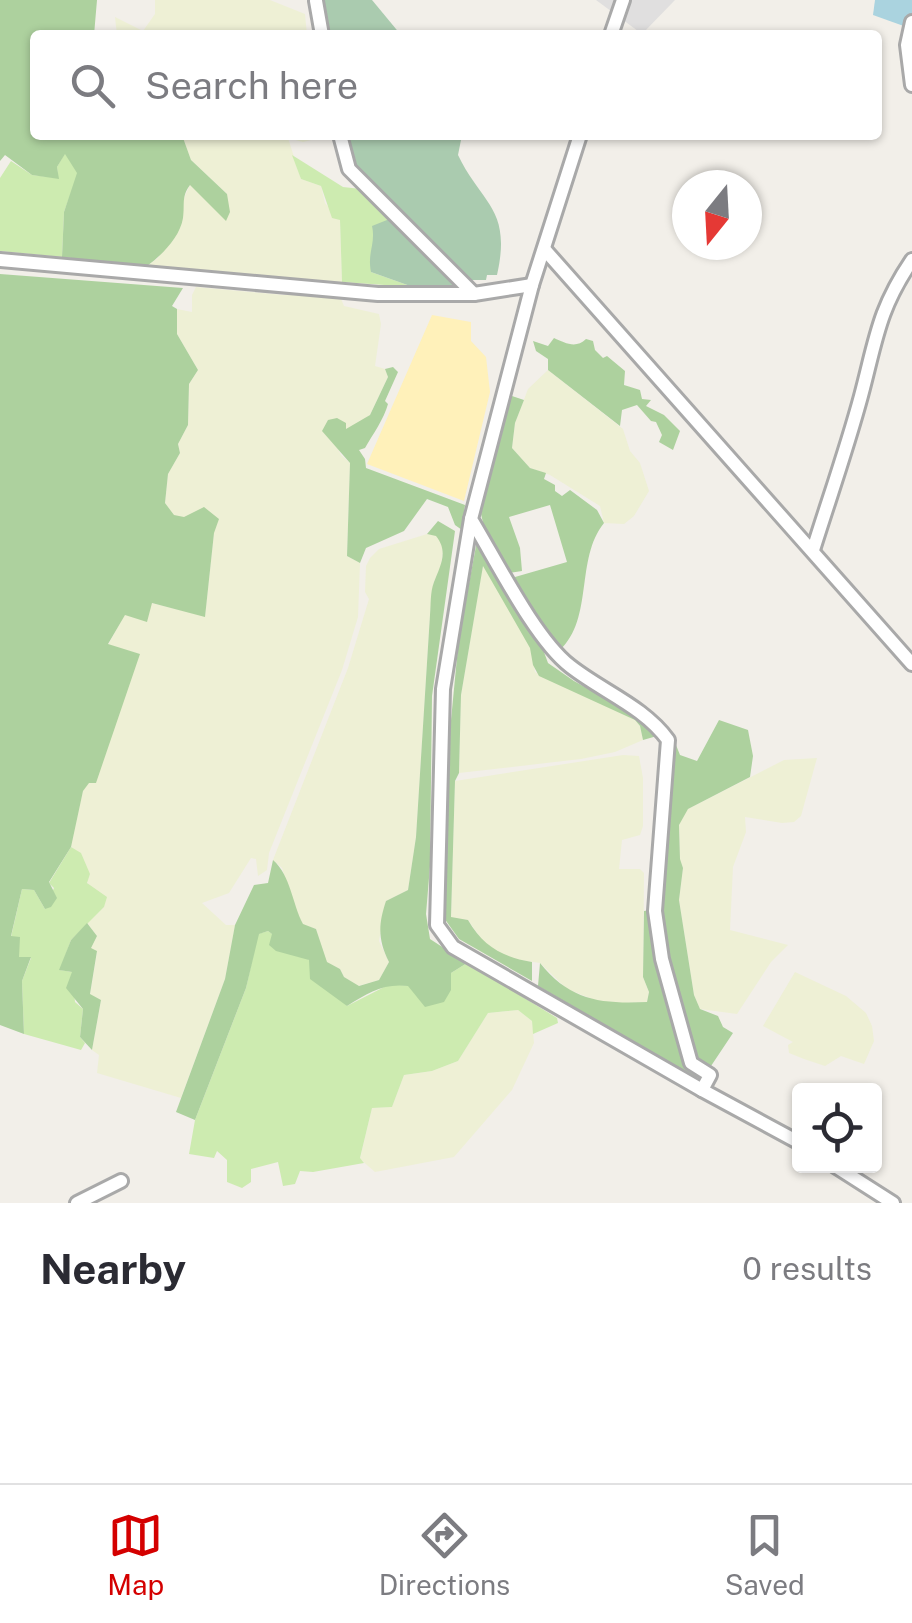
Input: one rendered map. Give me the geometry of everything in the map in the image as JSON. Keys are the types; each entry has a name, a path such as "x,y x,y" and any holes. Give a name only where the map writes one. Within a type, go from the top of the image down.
{"street":[{"path":"316,0 321,30"},
{"path":"613,30 623,0"},
{"path":"912,22 907,45 912,85"},
{"path":"341,140 349,169 474,294"},
{"path":"578,140 532,286 471,520 443,689 438,925 453,947 792,1139"},
{"path":"545,250 912,664"},
{"path":"0,260 378,294 474,294 532,286"},
{"path":"813,550 861,396 879,319 912,260"},
{"path":"471,520 549,646 570,666 655,722 668,740 654,911 668,986 691,1062 710,1075 702,1090"},
{"path":"846,1173 894,1203"},
{"path":"76,1203 121,1181"}],"shaded area":[{"path":"596,0 675,0 646,30 637,30"}],"green space":[{"path":"0,0 97,0 94,30 30,30 30,140 184,140 191,160 227,194 230,212 226,221 190,185 178,232 147,266 62,257 64,212 77,173 65,154 57,167 59,179 32,175 5,155 0,161"},
{"path":"155,0 270,0 305,14 307,30 144,30 155,14"},
{"path":"323,0 372,0 397,30 327,30"},
{"path":"115,17 141,30 116,30"},
{"path":"184,140 289,140 301,179 321,186 325,203 340,220 342,282 320,285 147,266 158,258 183,217 182,202 190,185 227,194 191,160"},
{"path":"346,140 461,140 458,155 498,221 501,253 497,275 487,275 486,280 467,280 354,167"},
{"path":"65,153 78,173 64,212 62,257 0,251 0,178 11,161 32,175 58,178 57,167"},
{"path":"292,155 343,187 361,189 392,218 375,239 371,272 413,287 342,282 340,220 332,218 321,186 301,179"},
{"path":"392,218 459,288 413,287 371,272 372,226"},
{"path":"0,274 183,288 172,306 177,309 177,334 198,370 189,384 188,425 178,444 180,453 168,474 165,503 174,515 184,517 204,507 219,519 205,617 152,603 147,622 125,615 108,644 140,654 96,783 89,783 83,791 71,847 49,882 57,898 45,909 34,890 22,889 11,936 20,937 19,957 31,957 22,981 24,1034 0,1025"},
{"path":"196,287 284,295 339,294 344,306 379,314 375,366 385,369 388,377 370,415 334,441 350,463 347,556 360,563 358,617 342,670 269,853 267,870 258,876 256,859 251,858 229,893 202,903 226,925 235,925 225,979 181,1098 97,1073 99,1055 92,1050 101,1000 90,995 97,952 90,948 97,936 87,923 104,907 87,882 90,874 70,845 83,791 139,654 108,645 125,614 147,621 151,603 205,616 214,533 173,515 165,503 168,474 180,453 178,444 188,425 189,384 198,370 177,334 177,309 192,312"},
{"path":"554,338 570,344 593,341 603,358 607,356 625,371 624,385 640,390 642,399 651,400 646,406 664,415 680,431 673,450 659,442 662,435 656,422 637,405 622,410 620,426 548,370 548,359 536,351 533,341 548,346"},
{"path":"393,367 398,372 385,401 386,410 365,448 359,450 366,468 465,505 462,530 455,525 448,507 427,499 404,531 366,548 360,563 347,556 350,463 322,431 328,420 337,418 346,423 346,429 370,415 388,377 385,369"},
{"path":"548,370 623,429 630,451 640,463 649,491 634,516 624,524 604,523 600,506 550,475 530,468 512,448 515,423 528,389"},
{"path":"509,395 524,400 515,423 512,448 530,468 546,473 544,479 555,485 555,491 562,496 570,490 597,510 604,523 590,554 577,622 560,650 514,580 567,562 550,505 509,517 520,548 522,571 509,573 481,514"},
{"path":"438,521 455,531 432,696 426,914 430,939 467,963 451,973 451,990 444,1002 425,1007 408,986 399,985 376,990 347,1006 310,979 309,960 276,951 269,945 272,934 259,934 246,988 195,1120 176,1112 225,979 235,925 254,885 268,883 273,860 288,882 303,924 316,929 327,962 340,969 344,977 359,986 379,980 389,962 381,939 382,918 386,901 408,890 416,837 431,594 443,553 436,536 427,534"},
{"path":"427,534 436,535 443,552 430,615 416,837 408,890 386,901 379,941 389,962 379,980 358,986 326,962 316,929 303,925 282,868 273,860 348,668 369,599 365,592 366,566 379,549"},
{"path":"482,543 541,644 548,663 643,719 657,736 643,740 635,720 539,676 530,648 483,566 461,695 451,917 468,920 494,949 532,962 532,981 459,939 444,918 446,772 459,637 476,546"},
{"path":"483,564 531,648 535,672 635,720 643,740 615,752 581,759 459,773 461,695"},
{"path":"719,720 748,730 753,756 750,777 688,809 679,825 683,868 679,900 694,995 700,1009 718,1016 723,1027 733,1033 709,1069 694,1060 675,998 659,914 671,748 676,745 680,755 697,761"},
{"path":"623,755 639,756 643,778 643,826 640,835 622,840 619,869 640,869 644,873 643,977 649,992 647,1002 605,1004 567,989 540,963 497,952 484,943 468,920 451,918 455,781"},
{"path":"817,758 801,816 794,822 782,823 745,817 746,832 733,867 730,930 788,945 771,962 737,1014 700,1009 694,995 679,900 682,815 784,760"},
{"path":"71,847 81,853 90,874 87,883 107,897 104,907 71,940 60,970 72,972 75,1002 83,1009 80,1037 85,1043 81,1050 24,1034 22,981 31,958 19,957 11,937 22,889 34,890 45,909 54,888 49,883"},
{"path":"650,910 699,1074 696,1078 538,986 540,963 563,985 588,998 647,1002 649,992 643,977 644,911"},
{"path":"87,923 97,936 91,948 97,951 90,994 101,1000 92,1050 80,1037 83,1009 66,988 72,972 59,970 71,940"},
{"path":"268,931 309,960 347,1006 390,984 451,990 451,973 467,963 557,1018 558,1023 533,1034 532,1021 518,1010 488,1013 458,1061 432,1071 404,1075 392,1107 372,1108 360,1158 364,1163 300,1171 295,1184 283,1186 278,1162 251,1169 251,1182 242,1188 227,1182 227,1160 217,1151 214,1158 189,1154 195,1120 246,988 258,934"},
{"path":"795,972 846,996 866,1013 874,1041 864,1064 841,1056 825,1066 804,1059 789,1053 788,1045 793,1042 763,1026"},
{"path":"518,1010 532,1021 534,1043 512,1090 454,1157 375,1172 360,1159 372,1108 392,1107 404,1075 432,1071 458,1061 488,1013"}],"sand":[{"path":"432,315 471,322 471,341 486,357 490,392 464,501 367,464"}],"water":[{"path":"875,0 912,0 912,29 873,15"}]}
